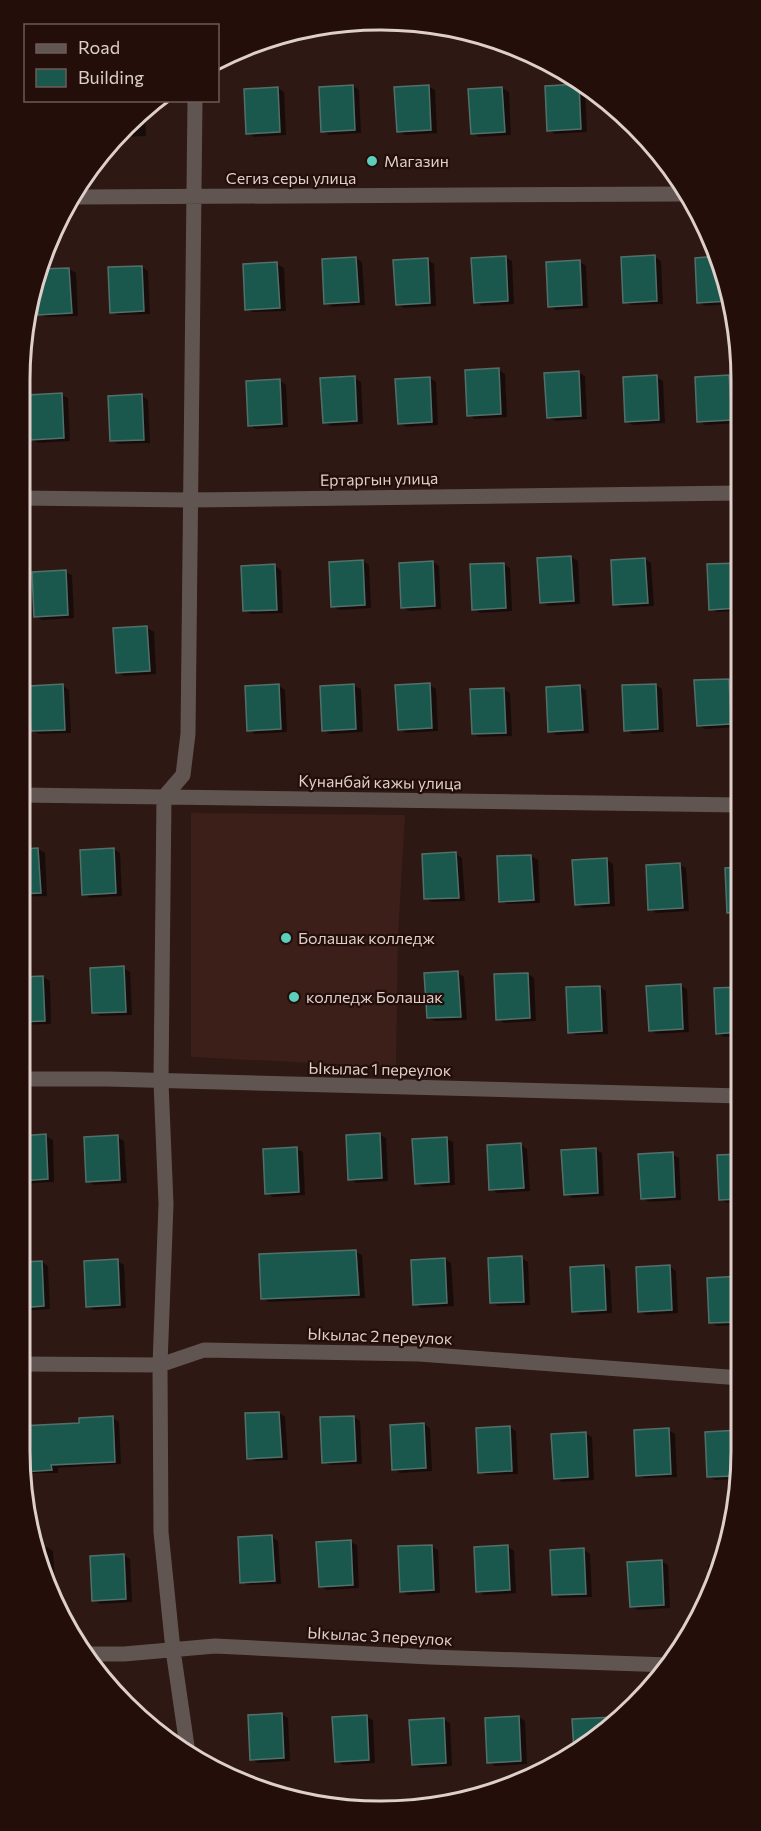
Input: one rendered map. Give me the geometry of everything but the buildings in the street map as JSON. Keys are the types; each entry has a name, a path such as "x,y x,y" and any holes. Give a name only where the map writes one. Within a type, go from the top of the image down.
{"street":[{"path":"186,1742 173,1650 161,1532 160,1365 166,1204 162,1082 164,797 183,775 188,734 195,102"},
{"name":"Сегиз серы улица","path":"82,197 677,194"},
{"name":"Ертаргын улица","path":"30,498 190,500 731,493"},
{"name":"Кунанбай кажы улица","path":"30,795 731,806"},
{"name":"Ыкылас 1 переулок","path":"30,1079 108,1079 731,1096"},
{"name":"Ыкылас 2 переулок","path":"30,1364 160,1365 204,1350 407,1354 731,1377"},
{"name":"Ыкылас 3 переулок","path":"95,1654 124,1654 215,1646 430,1658 658,1665"}],"shaded area":[{"name":"колледж Болашак","path":"191,813 405,815 398,936 396,1067 191,1057"}],"place":[{"name":"Магазин","path":"372,161"},
{"name":"Болашак колледж","path":"286,938"},
{"name":"колледж Болашак","path":"294,997"}]}
